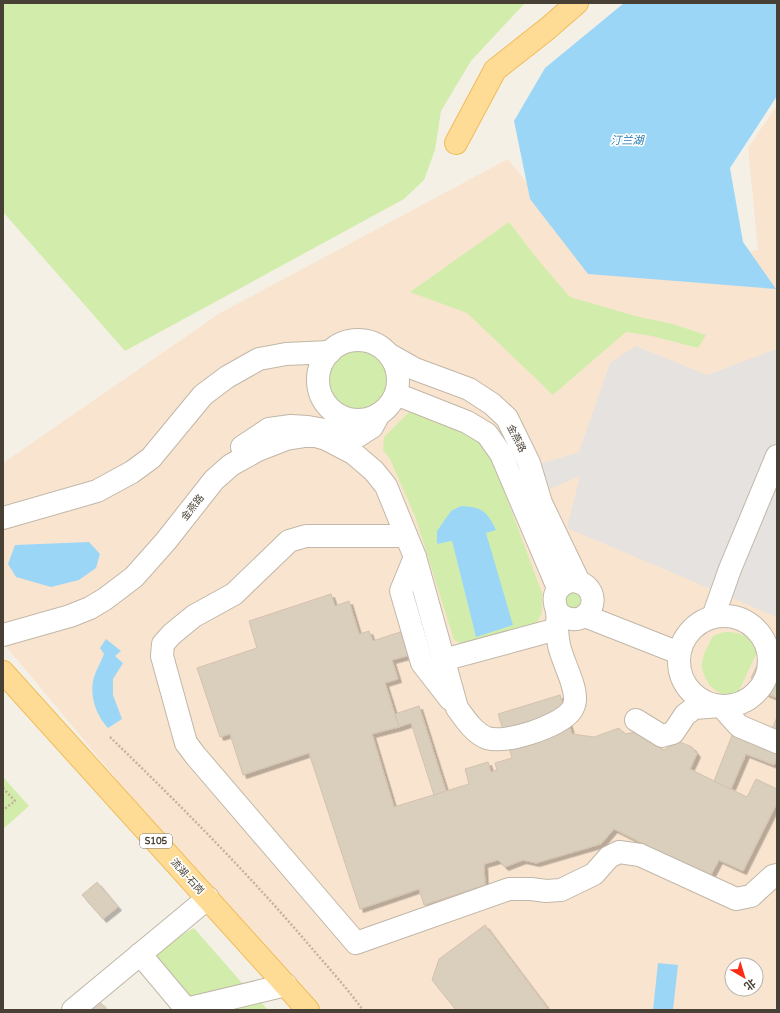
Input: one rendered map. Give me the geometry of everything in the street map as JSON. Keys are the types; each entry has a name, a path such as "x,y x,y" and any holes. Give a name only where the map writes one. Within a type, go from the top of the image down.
{"main road":[{"path":"456,143 495,70 577,3"},
{"name":"流湖-石岗","path":"3,672 308,1010"}],"street":[{"name":"金燕路","path":"376,421 354,421 342,417 331,410 322,400 318,388 318,375 325,359 341,344 354,340 367,341 380,346 390,355 422,371 469,389 492,404 507,418 529,463 569,585"},
{"name":"金燕路","path":"3,518 97,491 132,472 151,458 203,395 227,377 259,359 286,354 325,359"},
{"path":"390,355 396,367 399,381 396,394"},
{"path":"3,531 31,520 85,505 127,488 142,479 170,458 219,400 238,386 269,368 325,359"},
{"name":"金燕路","path":"3,632 90,597 134,566 194,488 219,463 268,429 291,426 308,427 358,436 376,421 389,406 396,394 467,422 487,434 501,454 569,585"},
{"name":"金燕路","path":"376,421 368,446 415,557 457,708 470,726 485,737 496,740 520,736 554,724 572,711 575,700 572,682 558,631 554,599 569,585 587,587 591,592 585,613 569,628 558,631"},
{"name":"金燕路","path":"3,635 70,616 90,608 105,599 134,577 166,541 214,480 232,465 258,450 286,439 312,435 326,439 352,453 374,471 386,486"},
{"path":"713,617 730,569 777,456"},
{"path":"406,536 306,536 289,541 234,594 194,616 172,634 163,644 162,656 186,743 356,943 509,889 546,891 561,890 594,874 609,857 619,852 640,855 736,899 750,896 773,876 777,875"},
{"path":"415,557 401,591 422,663 457,708"},
{"path":"444,664 558,631 567,619 585,613 681,648"},
{"path":"636,720 662,736 673,733 685,715 694,708 721,706 736,704 750,697 761,686 767,672 768,657 764,642 756,629 743,621 728,616 713,617 700,623 690,631 681,648 679,668 684,682 693,694 706,702 721,706 739,726 777,742"},
{"name":"金燕路","path":"444,664 462,675 468,700 485,729 495,732 519,728 557,713 567,700 553,666 558,631"},
{"path":"73,1010 208,898"},
{"path":"140,954 187,1009 286,985"}],"path":[{"path":"110,737 189,814 283,914 363,1010"},
{"path":"3,788 14,801 3,810"}],"shaded area":[{"path":"777,105 777,1010 309,1010 3,643 3,463 220,313 508,159 598,272 758,250 748,148"},
{"path":"636,346 707,375 777,349 777,617 567,528 580,476 550,489 540,464 579,452 610,363"}],"green space":[{"path":"3,3 525,3 471,61 441,111 435,150 424,180 404,199 125,351 3,212"},
{"path":"509,222 539,261 570,297 639,317 673,324 706,335 698,348 652,336 626,332 553,395 467,313 410,292"},
{"path":"353,348 365,348 377,353 387,363 392,375 390,394 377,409 365,414 353,414 341,409 331,399 326,387 326,375 331,363 341,353"},
{"path":"422,408 480,441 494,464 542,593 542,613 535,627 464,645 454,640 416,519 390,459 383,450 384,437 411,410"},
{"path":"576,591 585,602 569,613 564,598 569,592"},
{"path":"724,632 735,632 747,637 760,646 736,697 720,693 715,690 705,678 702,667 706,649 713,636"},
{"path":"3,777 29,806 3,829"},
{"path":"194,928 249,991 191,1006 153,961 158,948"},
{"path":"261,1002 268,1010 231,1010"}],"water":[{"name":"汀兰湖","path":"624,3 777,3 777,96 730,168 743,242 776,289 588,274 530,199 514,121 545,68"},
{"path":"461,506 483,511 490,518 496,530 486,533 513,625 476,637 452,541 437,544 437,531 451,511"},
{"path":"89,542 100,554 96,568 79,580 51,587 16,577 8,564 15,545"},
{"path":"106,639 121,651 115,656 123,663 113,679 113,695 122,719 108,728 95,706 92,687 104,654 100,648"},
{"path":"658,963 678,965 673,1010 653,1010"}],"building":[{"path":"331,594 335,606 349,601 359,634 369,631 373,641 406,630 414,654 392,660 398,679 385,683 399,727 372,734 394,807 469,784 465,769 488,762 491,772 497,770 495,763 512,758 498,714 560,695 572,734 594,737 619,728 625,734 636,732 664,750 680,742 692,747 697,754 690,769 747,797 756,779 777,789 777,803 743,871 719,860 710,877 614,829 601,844 536,863 523,860 505,867 498,860 484,864 485,885 424,905 419,889 360,909 309,753 243,775 230,734 220,737 197,668 257,648 249,621"},
{"path":"761,657 777,664 777,698 765,693 769,685 751,678"},
{"path":"419,706 446,791 434,795 411,723 399,727 395,714"},
{"path":"777,717 777,759 774,765 746,754 731,789 714,781 733,733 765,746"},
{"path":"97,882 118,907 103,919 82,895"},
{"path":"485,925 549,1010 456,1010 432,980 439,959"},
{"path":"100,1002 107,1010 90,1010"}]}
